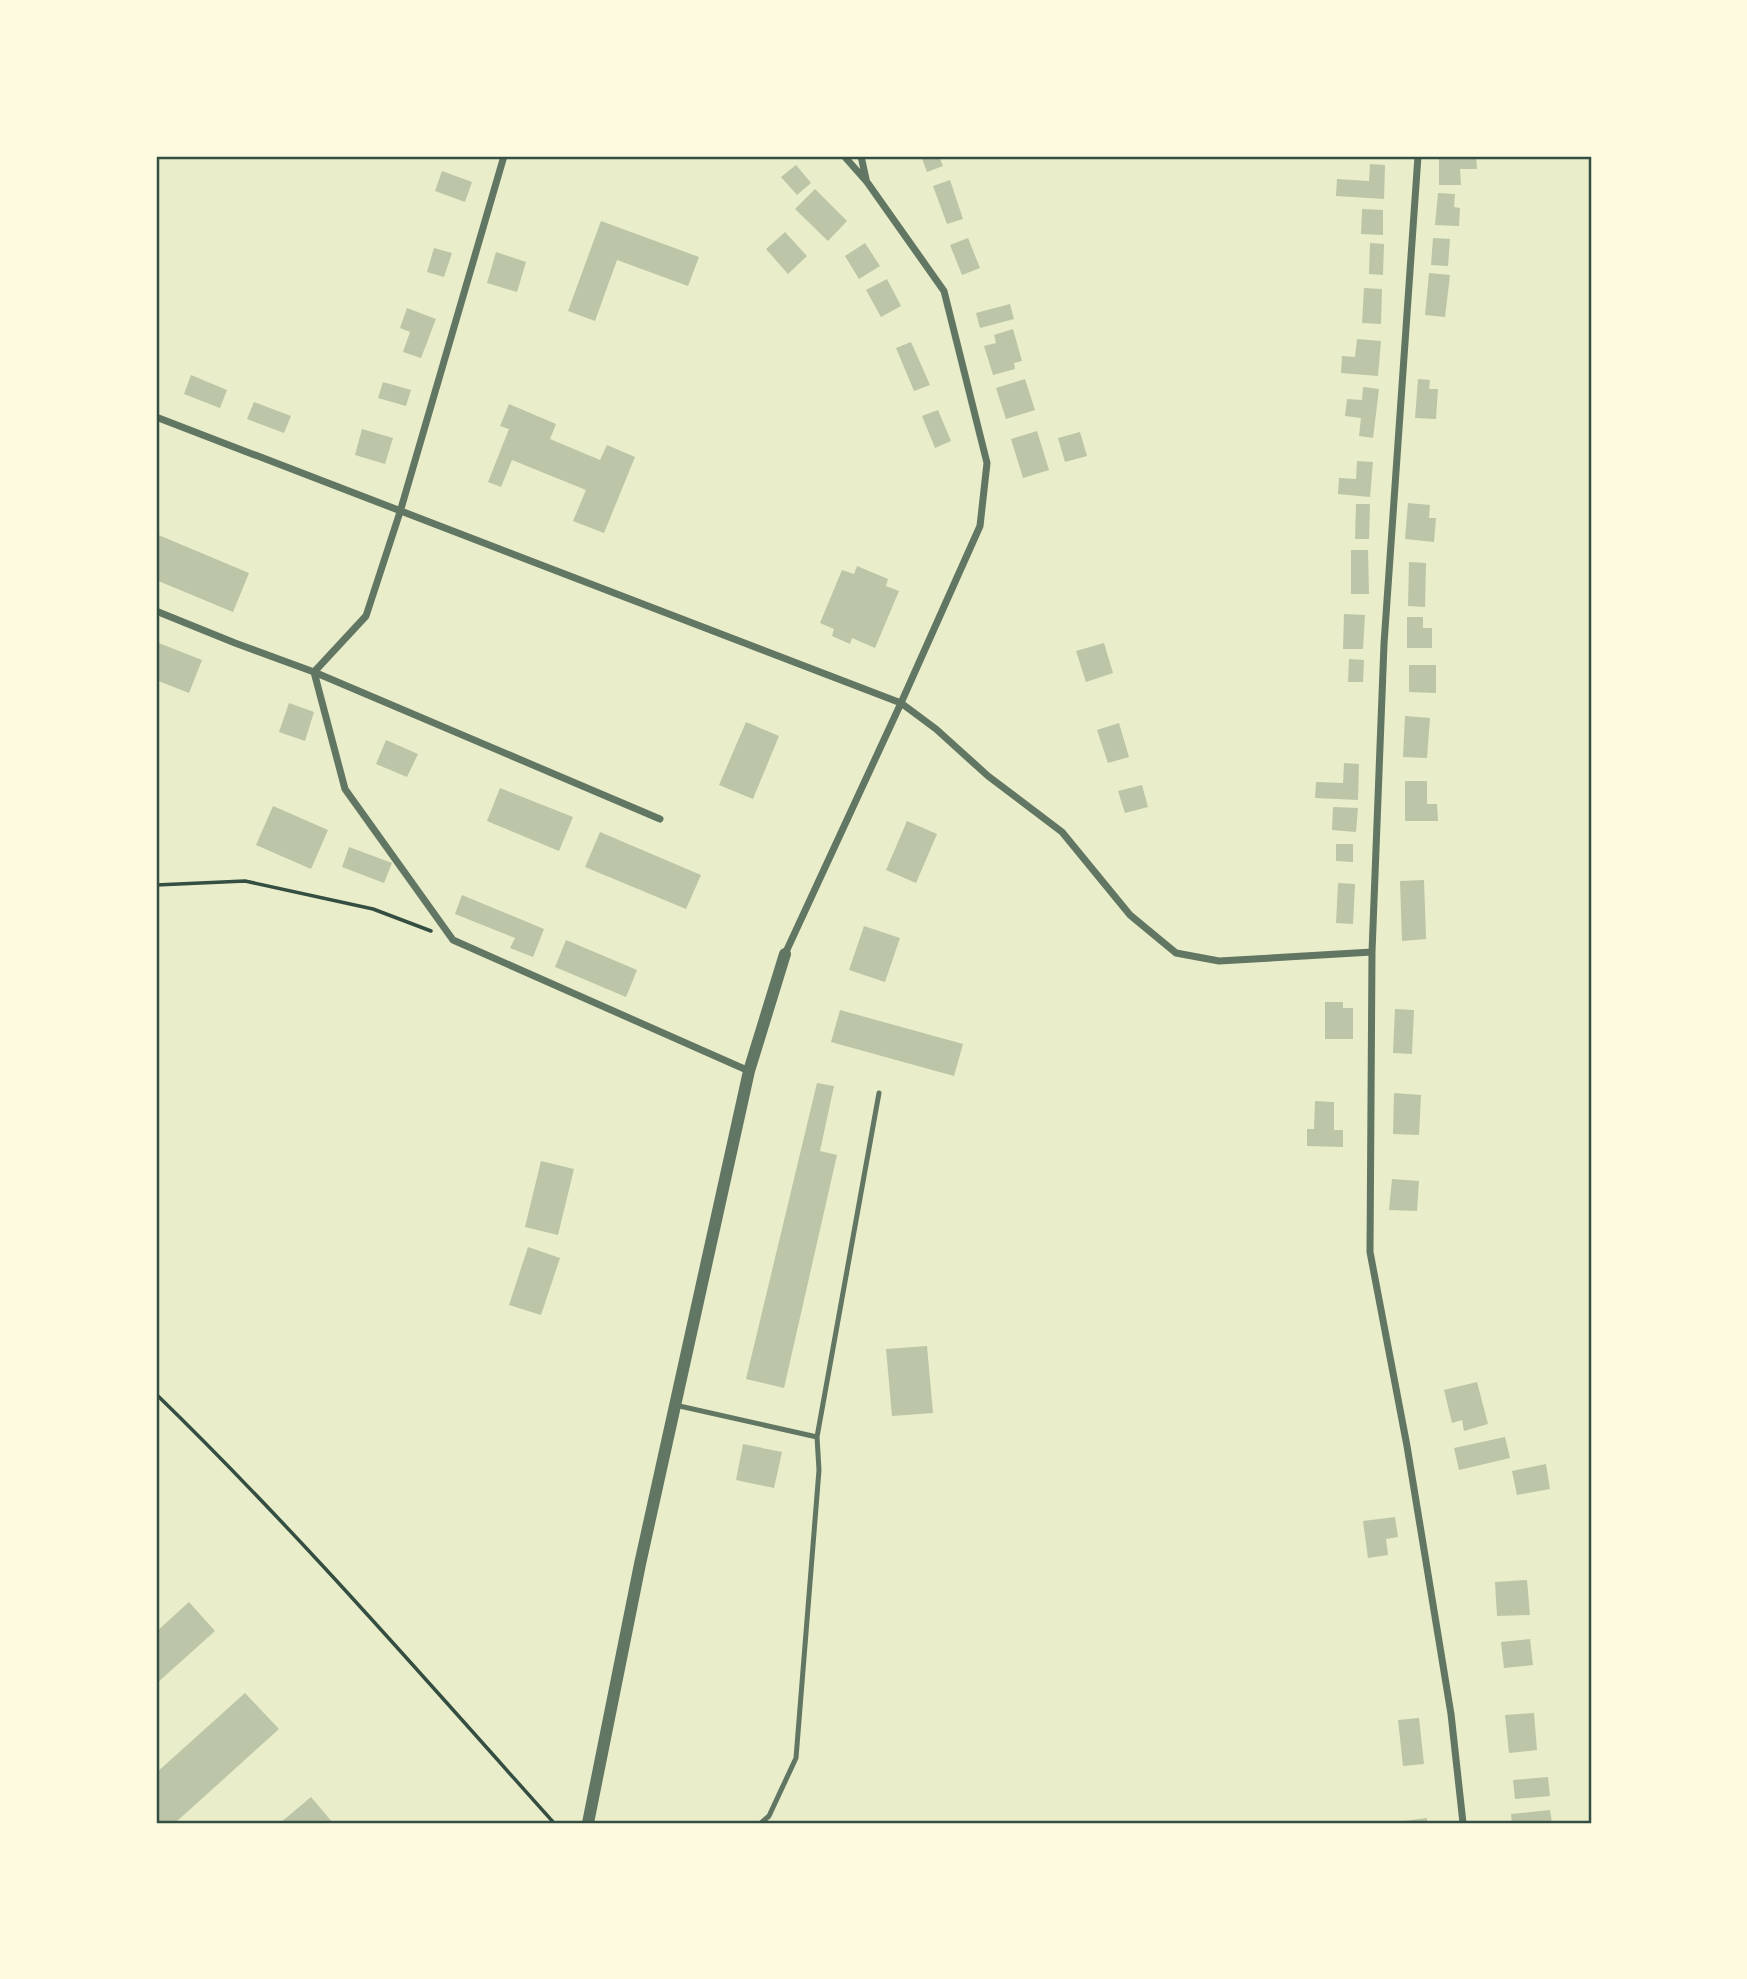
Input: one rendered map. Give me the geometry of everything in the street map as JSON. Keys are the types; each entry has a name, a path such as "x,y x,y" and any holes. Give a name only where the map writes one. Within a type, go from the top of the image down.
{"street":[{"path":"314,672 366,616 400,512 504,156"},
{"path":"588,1823 640,1564 749,1071 785,954 980,526 987,463 944,291 867,182 844,156"},
{"path":"861,156 867,182"},
{"path":"1418,156 1384,644 1372,952 1370,1252 1407,1446 1451,1714 1463,1823"},
{"path":"156,417 901,703 936,729 988,776 1062,832 1129,915 1176,953 1219,961 1372,952"},
{"path":"156,611 314,672 660,819"},
{"path":"314,672 345,789 453,940 749,1071"}],"lane":[{"path":"761,1823 769,1816 796,1758 819,1470 817,1437 878,1093"},
{"path":"675,1405 817,1437"}],"path":[{"path":"156,885 245,881 373,909 453,940"},
{"path":"156,1394 212,1448 394,1643 554,1823"}],"building":[{"path":"921,156 939,156 943,166 927,172"},
{"path":"1439,156 1476,156 1477,169 1460,169 1461,185 1439,185"},
{"path":"1370,164 1385,165 1384,199 1336,196 1337,179 1369,181"},
{"path":"796,165 811,183 797,195 781,177"},
{"path":"442,171 472,182 465,202 435,191"},
{"path":"950,180 963,219 947,224 933,186"},
{"path":"815,189 847,221 828,241 795,209"},
{"path":"1438,193 1455,194 1454,207 1460,208 1459,226 1435,225"},
{"path":"1362,209 1383,210 1383,235 1361,234"},
{"path":"601,221 699,257 688,286 617,260 595,321 568,311"},
{"path":"785,232 807,256 788,274 766,249"},
{"path":"968,238 980,268 962,275 950,245"},
{"path":"1433,238 1450,239 1448,266 1431,265"},
{"path":"865,243 880,266 859,279 845,256"},
{"path":"1370,243 1384,244 1383,275 1369,274"},
{"path":"434,248 452,253 444,277 427,272"},
{"path":"496,252 526,262 517,292 487,283"},
{"path":"1429,273 1450,275 1445,317 1425,315"},
{"path":"887,279 901,306 881,317 866,290"},
{"path":"1364,288 1382,289 1381,324 1362,323"},
{"path":"1010,304 1014,319 980,328 976,313"},
{"path":"407,308 436,319 421,358 403,352 410,332 400,328"},
{"path":"1013,329 1022,361 1014,363 1015,369 993,375 984,346 996,343 994,335"},
{"path":"1357,339 1381,341 1378,376 1341,373 1342,356 1355,357"},
{"path":"911,342 930,385 914,391 896,348"},
{"path":"191,375 227,390 220,408 184,394"},
{"path":"1025,379 1035,410 1006,419 996,388"},
{"path":"1418,379 1430,380 1429,389 1438,389 1436,419 1415,418"},
{"path":"383,382 411,390 406,406 378,398"},
{"path":"1363,387 1379,389 1373,438 1359,436 1361,418 1345,416 1347,399 1362,400"},
{"path":"254,402 291,416 284,433 247,419"},
{"path":"509,404 556,424 550,439 600,460 607,445 635,457 604,533 573,521 586,490 512,460 501,487 488,482 509,429 500,426"},
{"path":"938,410 951,441 935,448 922,416"},
{"path":"362,429 393,438 385,464 355,455"},
{"path":"1037,431 1049,470 1023,478 1011,439"},
{"path":"1080,432 1087,456 1065,462 1058,438"},
{"path":"1357,461 1373,462 1370,497 1338,494 1339,478 1356,479"},
{"path":"1408,503 1430,505 1429,518 1436,518 1434,542 1405,539"},
{"path":"1356,504 1370,504 1369,539 1355,539"},
{"path":"156,534 249,573 233,612 156,580"},
{"path":"1351,550 1368,550 1369,594 1351,594"},
{"path":"1409,562 1426,563 1425,607 1408,606"},
{"path":"857,566 888,579 886,586 899,591 875,648 852,638 850,644 832,636 834,629 820,623 842,570 854,574"},
{"path":"1344,614 1365,615 1363,649 1343,649"},
{"path":"1407,617 1423,617 1423,628 1432,628 1432,648 1407,648"},
{"path":"156,642 202,660 189,693 156,680"},
{"path":"1104,643 1113,673 1086,682 1076,651"},
{"path":"1349,659 1364,660 1363,682 1348,682"},
{"path":"1409,665 1436,665 1436,693 1409,692"},
{"path":"289,703 314,712 305,741 279,732"},
{"path":"1405,716 1430,718 1427,758 1403,757"},
{"path":"746,722 779,736 753,799 719,785"},
{"path":"1119,723 1129,757 1108,763 1097,730"},
{"path":"386,740 418,754 407,777 376,764"},
{"path":"1344,763 1359,764 1358,800 1315,798 1316,782 1343,783"},
{"path":"1405,781 1427,781 1427,804 1437,804 1438,821 1405,821"},
{"path":"1142,785 1148,807 1125,813 1118,791"},
{"path":"500,788 573,817 559,851 487,821"},
{"path":"273,806 328,830 311,869 256,845"},
{"path":"1333,807 1358,808 1356,832 1332,830"},
{"path":"907,821 937,834 916,883 886,870"},
{"path":"600,832 701,875 686,909 585,867"},
{"path":"1336,844 1353,844 1353,862 1336,861"},
{"path":"349,847 392,863 384,883 342,867"},
{"path":"1424,880 1426,939 1402,941 1400,881"},
{"path":"1338,883 1355,884 1353,924 1336,923"},
{"path":"462,895 544,929 533,957 510,948 515,938 455,914"},
{"path":"864,926 900,938 885,982 849,970"},
{"path":"566,940 637,970 626,997 555,967"},
{"path":"1325,1002 1343,1002 1343,1008 1353,1008 1353,1039 1325,1039"},
{"path":"1395,1009 1414,1010 1412,1054 1393,1053"},
{"path":"840,1010 963,1044 954,1076 831,1042"},
{"path":"817,1083 834,1086 820,1151 837,1155 784,1388 746,1379"},
{"path":"1394,1093 1421,1095 1419,1135 1393,1134"},
{"path":"1315,1101 1334,1102 1334,1130 1343,1130 1343,1147 1307,1146 1307,1129 1314,1129"},
{"path":"541,1161 574,1169 558,1235 525,1227"},
{"path":"1392,1179 1419,1181 1417,1211 1389,1210"},
{"path":"528,1247 560,1258 541,1315 509,1305"},
{"path":"927,1346 933,1413 892,1416 886,1349"},
{"path":"1477,1382 1488,1424 1464,1431 1462,1420 1452,1423 1444,1390"},
{"path":"1505,1437 1510,1458 1459,1470 1454,1448"},
{"path":"743,1444 782,1452 774,1488 736,1480"},
{"path":"1546,1464 1550,1489 1517,1495 1512,1471"},
{"path":"1395,1517 1398,1537 1386,1539 1388,1555 1368,1558 1363,1521"},
{"path":"1527,1580 1530,1615 1497,1616 1495,1582"},
{"path":"189,1602 215,1631 156,1684 156,1632"},
{"path":"1530,1639 1533,1665 1504,1668 1501,1642"},
{"path":"245,1693 279,1729 175,1823 156,1823 156,1773"},
{"path":"1534,1713 1537,1750 1509,1753 1505,1715"},
{"path":"1419,1718 1424,1764 1403,1766 1398,1720"},
{"path":"1548,1777 1550,1796 1515,1799 1513,1780"},
{"path":"311,1797 333,1823 280,1823"},
{"path":"1550,1810 1552,1823 1512,1823 1511,1814"},
{"path":"1427,1818 1427,1823 1396,1823 1396,1822"}]}
